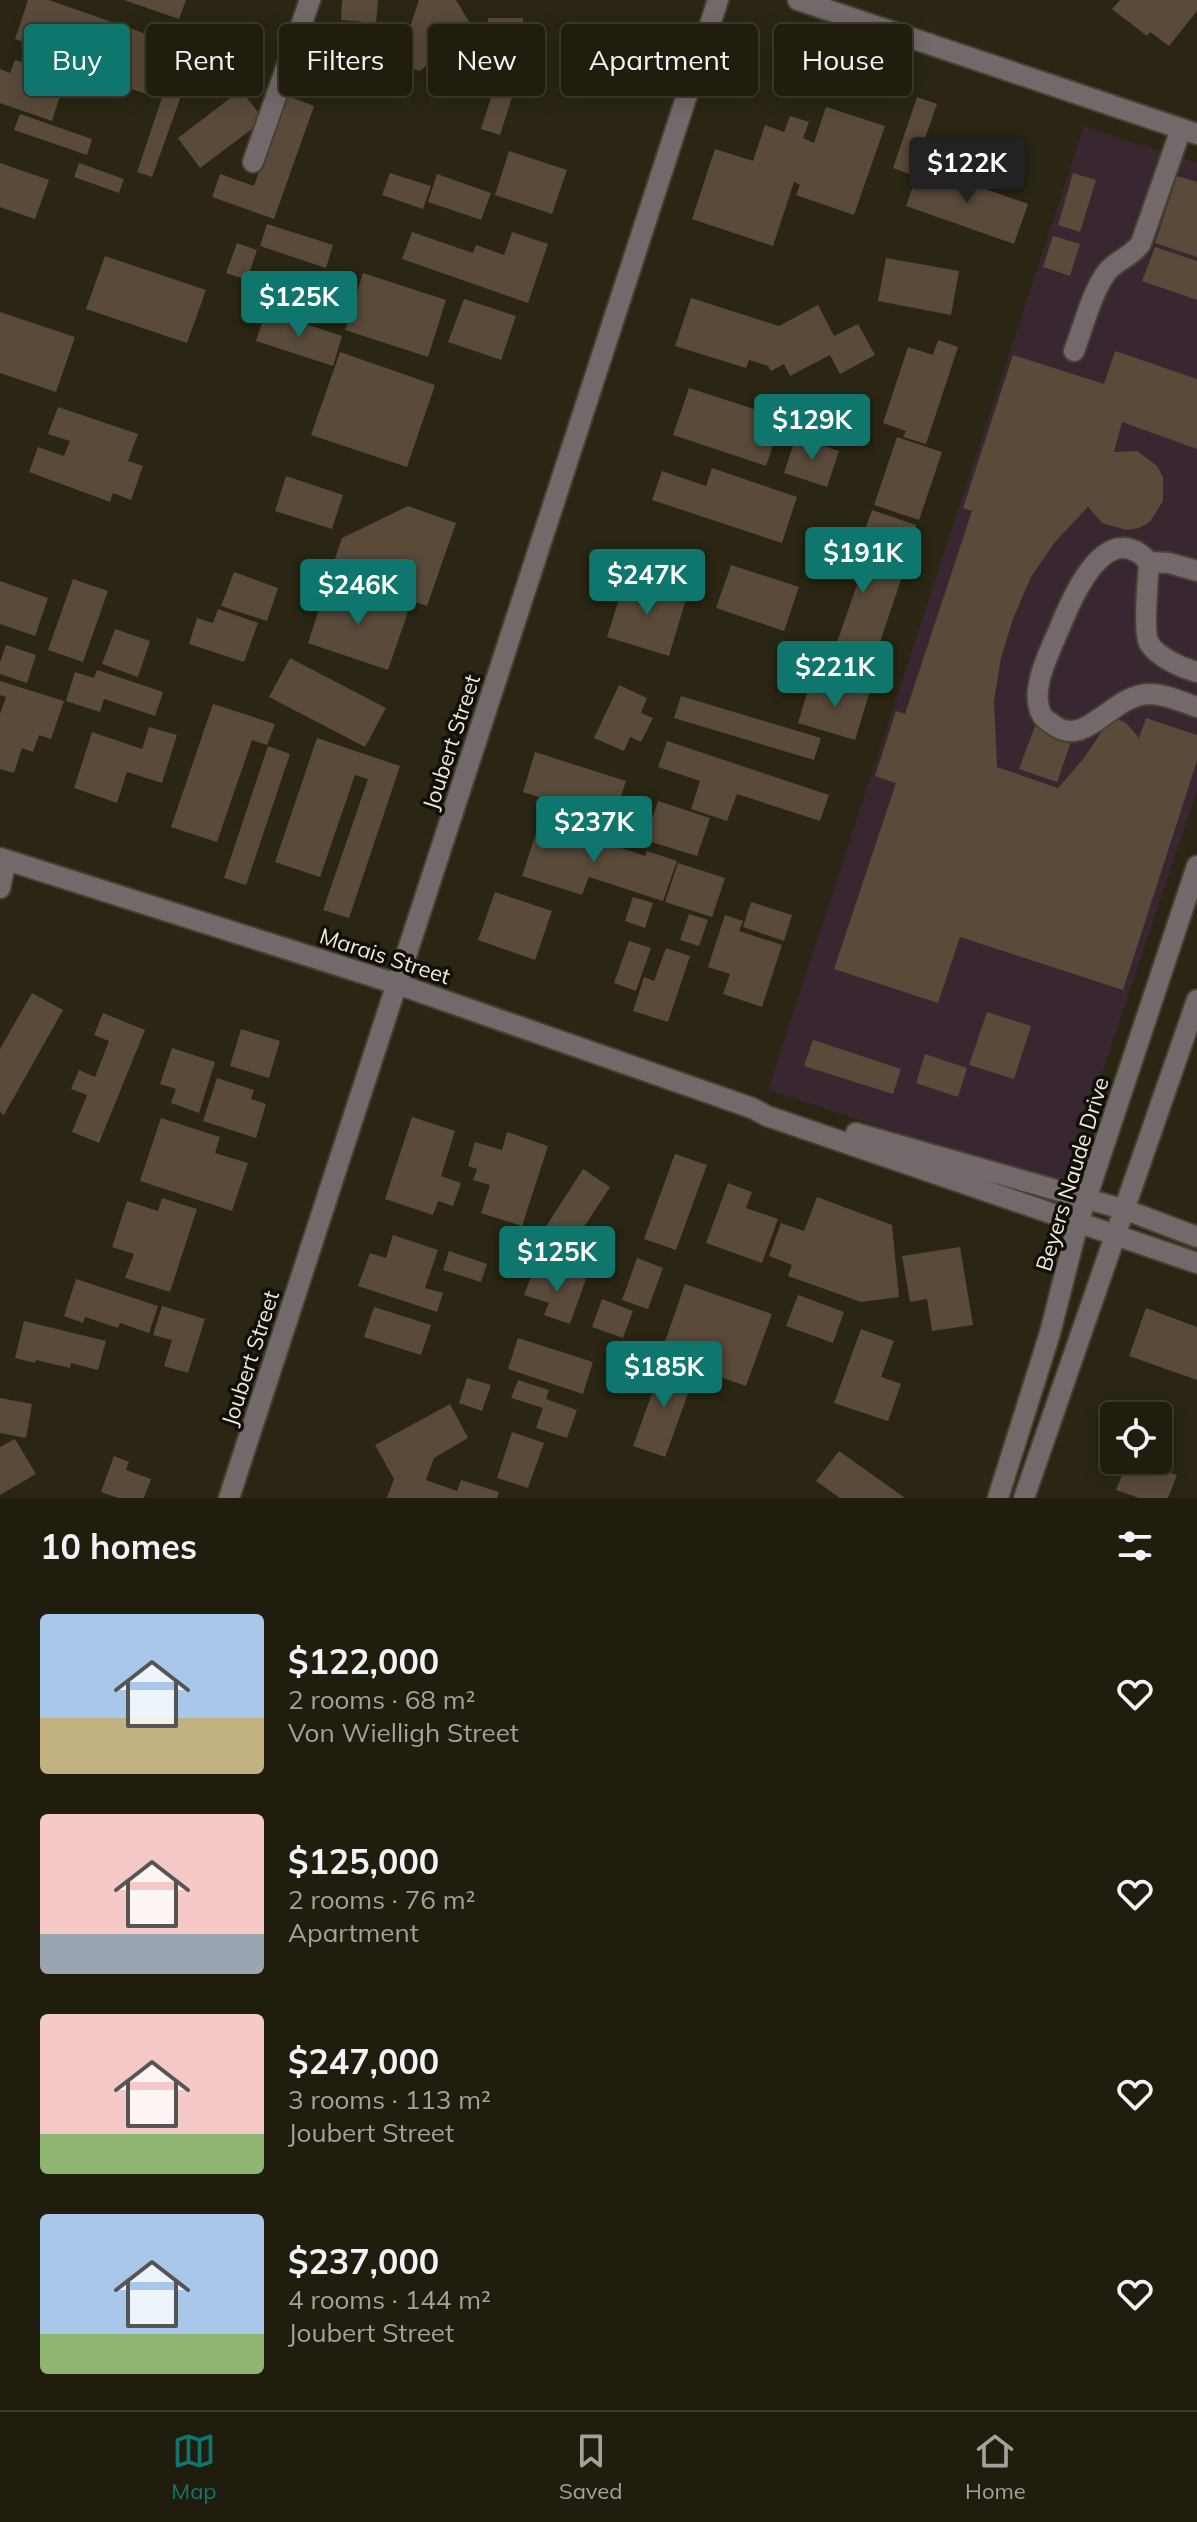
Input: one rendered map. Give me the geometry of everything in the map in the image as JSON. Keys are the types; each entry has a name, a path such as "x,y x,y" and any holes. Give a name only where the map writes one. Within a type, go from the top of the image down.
{"street":[{"path":"253,162 310,0"},
{"name":"Joubert Street","path":"229,1498 718,0"},
{"path":"798,0 1189,132 1141,243 1129,257 1107,271 1074,351"},
{"path":"1197,571 1169,563 1149,562 1138,550 1124,548 1107,553 1083,579 1069,605 1041,673 1038,696 1042,715 1055,727 1067,731 1082,731 1121,702 1149,694 1197,707"},
{"path":"1149,562 1145,628 1148,643 1160,654 1197,672"},
{"path":"0,888 3,859"},
{"name":"Marais Street","path":"3,859 397,984 752,1108 767,1116 1197,1263"},
{"name":"Beyers Naude Drive","path":"998,1498 1050,1333 1078,1223 1197,866"},
{"path":"1024,1498 1197,1000"},
{"name":"Marais Street","path":"752,1108 769,1108 1126,1210 1197,1237"}],"shaded area":[{"path":"1084,126 1197,163 1197,791 1064,1186 768,1090"}],"building":[{"path":"28,0 49,0 118,24 24,24 24,42 15,39"},
{"path":"124,0 186,0 179,19"},
{"path":"342,0 378,0 376,23 341,20"},
{"path":"419,0 456,0 470,24 428,24 428,64 420,71 412,69 411,24"},
{"path":"1120,0 1197,0 1197,11 1169,46 1150,32 1147,36 1112,9"},
{"path":"488,18 523,18 523,24 488,24"},
{"path":"130,28 146,34 146,94 130,89"},
{"path":"15,60 24,63 24,96 60,96 52,121 0,103 0,69 10,73"},
{"path":"163,96 181,96 152,177 137,172"},
{"path":"233,96 246,96 264,120 200,168 178,138"},
{"path":"285,96 314,106 274,219 212,197 220,174 254,186"},
{"path":"492,96 512,96 500,135 481,129"},
{"path":"917,97 937,104 912,175 893,168"},
{"path":"826,107 885,126 854,215 796,195 800,185 794,182 773,246 692,219 715,149 753,161 765,125 784,132 790,116 809,122 803,138 814,143"},
{"path":"20,114 92,139 87,155 14,130"},
{"path":"509,151 567,170 552,214 495,195"},
{"path":"0,163 49,180 35,219 0,207"},
{"path":"79,163 124,179 119,193 74,177"},
{"path":"920,166 1028,204 1014,244 906,206"},
{"path":"390,173 431,186 423,209 382,195"},
{"path":"1073,173 1096,180 1080,232 1058,225"},
{"path":"437,174 491,193 481,220 428,202"},
{"path":"1177,176 1197,182 1197,257 1155,243"},
{"path":"267,224 333,245 326,268 260,246"},
{"path":"412,232 473,253 476,245 504,255 512,232 548,244 528,303 402,259"},
{"path":"1053,236 1080,244 1070,276 1043,267"},
{"path":"237,243 257,250 247,280 226,273"},
{"path":"1155,247 1197,261 1197,300 1142,281"},
{"path":"105,256 206,290 187,343 86,309"},
{"path":"886,258 959,271 951,315 878,301"},
{"path":"363,273 446,300 428,357 345,330"},
{"path":"263,281 307,295 300,316 256,302"},
{"path":"691,298 779,326 818,305 834,336 858,324 875,355 840,374 830,355 790,376 784,364 771,371 768,366 749,360 746,368 675,346"},
{"path":"464,299 516,316 501,360 448,342"},
{"path":"266,311 342,336 333,366 256,341"},
{"path":"0,312 75,337 56,392 0,373"},
{"path":"938,340 958,347 926,444 903,437 906,431 883,423 908,347 933,355"},
{"path":"1115,351 1197,379 1197,449 1122,422 1114,452 1137,451 1157,466 1163,477 1163,501 1150,522 1126,530 1102,523 1088,507 1055,542 1031,577 1013,619 1001,658 994,701 997,767 1058,788 1084,758 1112,716 1126,723 1139,738 1146,718 1197,735 1197,761 1123,990 960,937 938,1003 834,969 896,783 875,776 896,711 905,714 972,511 963,508 1013,355 1104,384"},
{"path":"340,352 435,385 407,467 311,435"},
{"path":"689,388 782,418 766,466 673,435"},
{"path":"58,407 138,434 128,461 143,466 131,500 113,493 110,502 29,472 38,447 64,456 70,441 48,434"},
{"path":"796,437 839,451 827,487 784,473"},
{"path":"897,437 942,452 919,520 874,505"},
{"path":"712,468 797,497 782,543 652,500 662,471 706,486"},
{"path":"286,476 343,495 332,529 275,511"},
{"path":"408,506 456,523 427,606 330,573 342,538"},
{"path":"872,510 916,525 903,564 858,549"},
{"path":"819,541 905,568 875,657 836,645 859,579 812,564"},
{"path":"731,565 799,587 784,631 716,608"},
{"path":"234,572 278,588 267,621 221,606"},
{"path":"626,577 687,596 669,656 607,637"},
{"path":"73,579 108,591 83,662 48,650"},
{"path":"0,581 48,598 35,636 0,624"},
{"path":"327,585 408,612 388,670 308,643"},
{"path":"218,609 258,623 244,662 189,644 197,618 213,623"},
{"path":"115,629 150,641 138,677 102,664"},
{"path":"6,645 36,655 27,683 0,674 0,662"},
{"path":"290,658 386,708 365,747 269,697"},
{"path":"97,670 163,692 155,716 104,699 100,712 66,701 75,672 94,678"},
{"path":"833,679 870,691 855,740 798,723 809,686 828,691"},
{"path":"0,681 64,701 51,739 39,735 33,752 22,748 14,773 0,769 0,714 6,697 0,695"},
{"path":"619,685 647,698 641,713 653,718 641,742 630,737 624,751 594,738"},
{"path":"681,696 821,738 814,760 674,718"},
{"path":"213,704 275,724 267,745 252,740 217,842 171,827"},
{"path":"1035,726 1072,739 1057,782 1019,769"},
{"path":"149,727 177,735 162,783 127,772 117,803 74,788 92,732 142,749"},
{"path":"317,738 400,766 349,918 323,910 368,779 355,775 320,877 275,862"},
{"path":"667,741 829,795 820,821 737,794 727,821 691,809 700,781 658,767"},
{"path":"268,746 290,754 246,885 224,878"},
{"path":"535,752 626,781 613,821 523,792"},
{"path":"658,801 710,818 697,856 645,840"},
{"path":"540,821 645,856 647,851 677,861 663,901 589,877 582,895 522,876"},
{"path":"678,863 725,878 712,917 665,902"},
{"path":"495,892 552,911 535,960 478,940"},
{"path":"633,897 653,903 645,928 625,921"},
{"path":"751,902 792,915 784,941 743,927"},
{"path":"689,914 708,920 699,946 680,940"},
{"path":"725,915 743,921 739,931 782,945 762,1007 723,994 730,974 708,967"},
{"path":"629,941 651,948 636,991 614,983"},
{"path":"666,948 690,956 668,1022 633,1011 644,977 654,981"},
{"path":"32,993 63,1010 4,1115 0,1112 0,1049"},
{"path":"987,1012 1031,1026 1014,1079 969,1065"},
{"path":"103,1013 145,1030 99,1143 72,1132 87,1095 71,1089 79,1070 95,1077 109,1041 94,1035"},
{"path":"241,1029 280,1041 269,1078 230,1066"},
{"path":"813,1040 901,1069 893,1094 804,1066"},
{"path":"172,1048 215,1062 199,1113 171,1103 176,1089 160,1084"},
{"path":"925,1054 967,1068 958,1097 916,1083"},
{"path":"217,1078 254,1090 251,1099 266,1104 256,1138 203,1121"},
{"path":"412,1117 455,1131 441,1176 461,1183 453,1206 438,1201 433,1215 385,1199"},
{"path":"161,1118 220,1137 215,1153 248,1163 232,1211 140,1181"},
{"path":"507,1132 548,1146 522,1226 481,1213 490,1185 473,1180 477,1169 468,1166 475,1142 502,1150"},
{"path":"675,1154 707,1165 676,1250 644,1239"},
{"path":"583,1169 610,1187 558,1267 531,1250"},
{"path":"728,1183 752,1192 746,1208 778,1219 762,1263 706,1243"},
{"path":"817,1197 892,1225 899,1297 861,1302 788,1276 792,1265 769,1256 781,1223 804,1231"},
{"path":"162,1198 197,1209 170,1292 125,1278 134,1254 112,1247 127,1201 158,1211"},
{"path":"393,1235 438,1250 425,1288 443,1293 437,1312 358,1286 370,1253 386,1258"},
{"path":"960,1247 973,1325 932,1331 927,1299 910,1302 902,1256"},
{"path":"449,1251 487,1264 481,1282 443,1270"},
{"path":"637,1258 663,1268 648,1309 622,1300"},
{"path":"561,1270 586,1279 570,1324 544,1315 549,1303 524,1295 533,1271 557,1279"},
{"path":"76,1279 158,1306 149,1333 120,1323 118,1328 85,1317 83,1323 64,1316"},
{"path":"685,1284 772,1314 746,1386 660,1356"},
{"path":"798,1295 844,1312 833,1343 786,1326"},
{"path":"602,1299 633,1311 623,1338 592,1327"},
{"path":"162,1306 205,1319 188,1373 164,1366 172,1340 153,1335"},
{"path":"374,1307 431,1325 421,1355 364,1337"},
{"path":"1146,1308 1197,1327 1197,1380 1129,1356"},
{"path":"24,1321 106,1341 98,1370 71,1363 70,1368 15,1358"},
{"path":"861,1329 894,1341 881,1377 901,1384 888,1421 834,1403"},
{"path":"518,1338 593,1362 583,1394 508,1369"},
{"path":"664,1360 696,1372 665,1457 633,1446"},
{"path":"467,1378 491,1385 482,1411 459,1403"},
{"path":"518,1380 549,1390 546,1399 577,1410 567,1438 536,1428 543,1408 511,1398"},
{"path":"0,1398 32,1404 26,1438 0,1433"},
{"path":"450,1404 468,1438 434,1458 426,1480 457,1491 461,1480 499,1492 497,1498 387,1498 394,1479 375,1445"},
{"path":"512,1432 544,1443 528,1488 497,1478"},
{"path":"15,1439 36,1474 0,1495 0,1447"},
{"path":"839,1451 905,1498 840,1498 816,1481"},
{"path":"114,1456 129,1462 126,1470 151,1479 144,1498 118,1498 101,1492"},
{"path":"1122,1474 1177,1475 1168,1498 1139,1498 1116,1490"}]}
